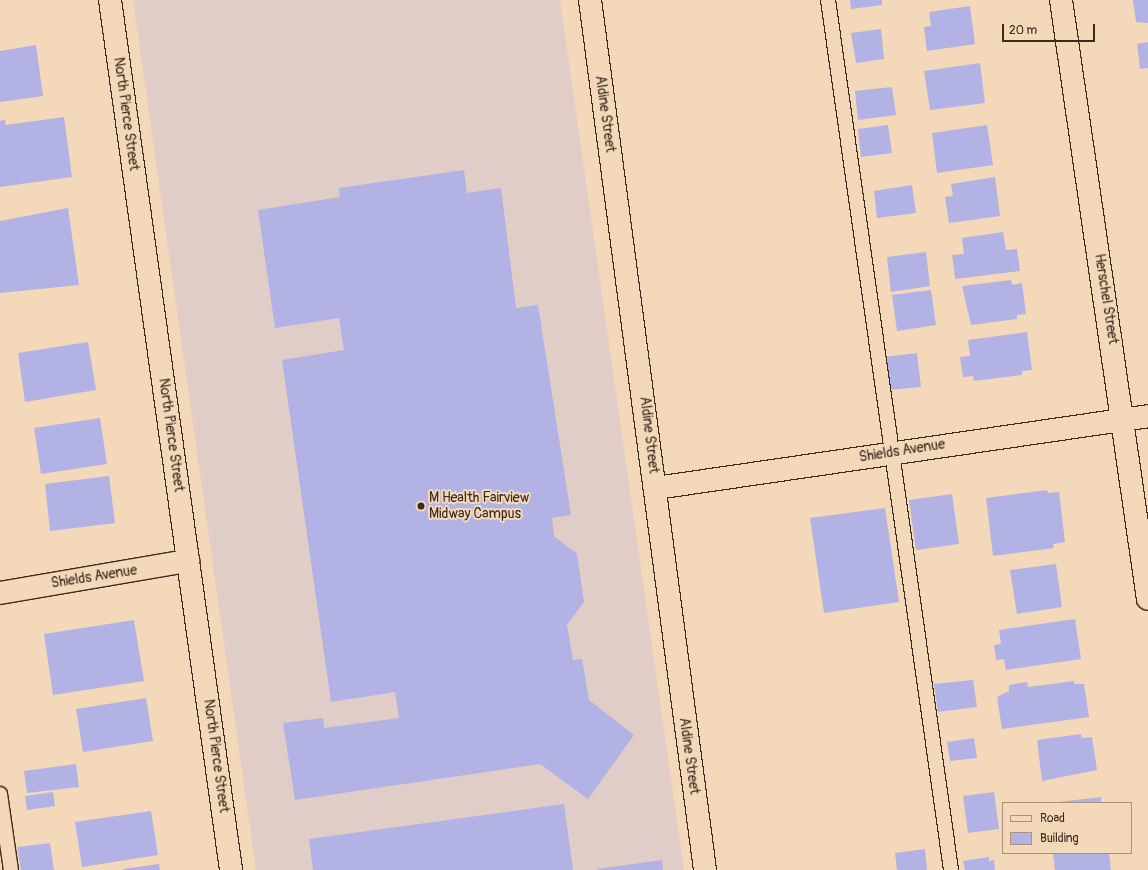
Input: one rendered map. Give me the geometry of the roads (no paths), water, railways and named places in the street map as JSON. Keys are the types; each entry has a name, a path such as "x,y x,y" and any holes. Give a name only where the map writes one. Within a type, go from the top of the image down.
{"street":[{"name":"North Pierce Street","path":"110,0 231,870"},
{"name":"Aldine Street","path":"590,0 656,488 705,870"},
{"name":"Herschel Street","path":"1061,0 1124,419 1148,598"},
{"name":"Shields Avenue","path":"656,488 1148,416"},
{"name":"Shields Avenue","path":"0,592 188,561"}],"lane":[{"path":"828,0 951,870"},
{"path":"0,794 11,870"}],"place":[{"name":"M Health Fairview Midway Campus","path":"421,506"}]}
